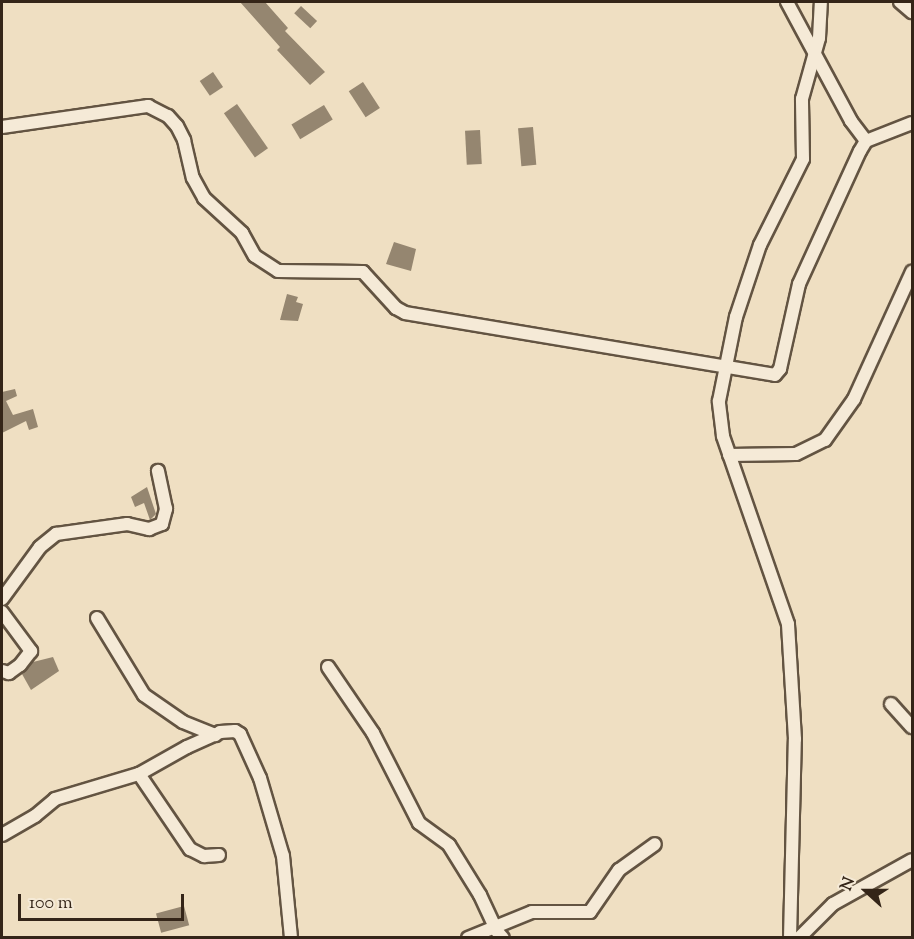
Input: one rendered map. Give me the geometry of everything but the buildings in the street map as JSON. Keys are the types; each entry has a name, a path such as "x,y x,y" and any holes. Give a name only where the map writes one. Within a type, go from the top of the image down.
{"street":[{"path":"787,2 815,56 866,141"},
{"path":"790,938 795,739 788,624 718,421 725,369 736,317 760,245 803,159 802,99 815,56 821,2"},
{"path":"900,2 912,12"},
{"path":"2,127 138,106 158,110 172,121 184,141 198,190 242,233 255,256 271,268 308,273 363,272 405,313 725,369 778,373 803,276 866,141 912,123"},
{"path":"729,455 796,454 825,440 854,399 912,272"},
{"path":"2,599 40,548 56,534 127,524 149,529 162,524 166,509 158,471"},
{"path":"2,612 31,651 4,674"},
{"path":"97,618 144,695 183,722 215,735"},
{"path":"328,667 373,733 419,823 449,845 480,894 495,928 504,938"},
{"path":"891,704 912,727"},
{"path":"2,835 35,816 55,799 139,774 177,751 230,730 240,734 260,778 283,856 291,938"},
{"path":"139,774 190,849 204,856 219,855"},
{"path":"468,938 532,912 590,912 619,870 655,844"},
{"path":"799,938 833,904 912,860"}]}
